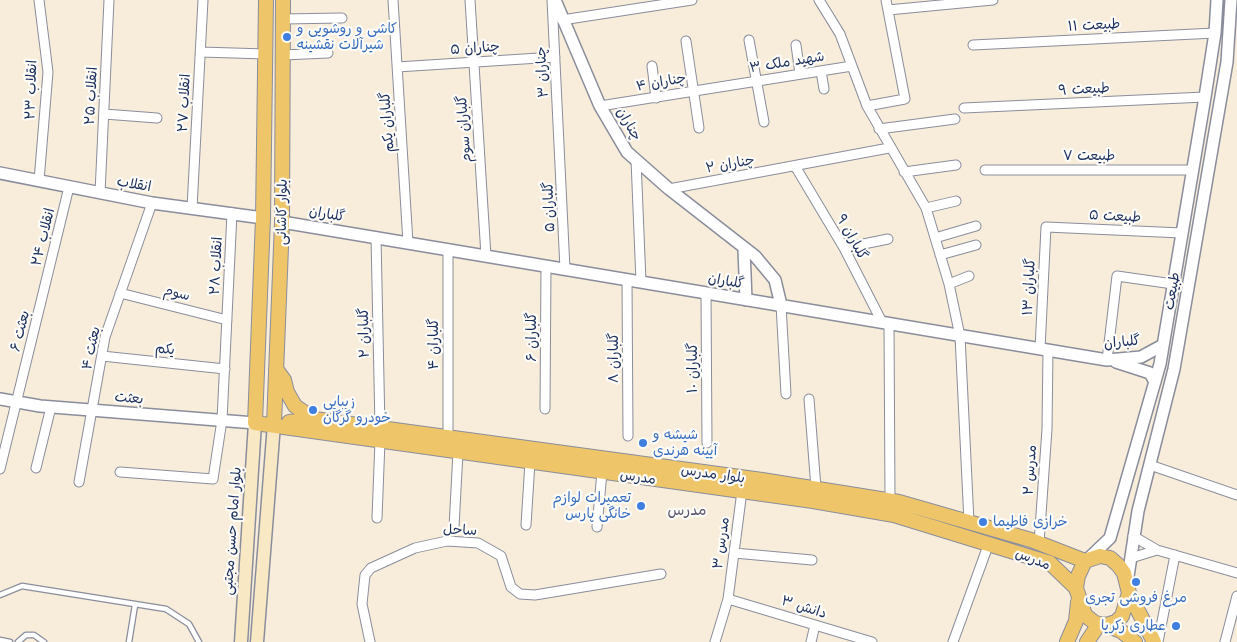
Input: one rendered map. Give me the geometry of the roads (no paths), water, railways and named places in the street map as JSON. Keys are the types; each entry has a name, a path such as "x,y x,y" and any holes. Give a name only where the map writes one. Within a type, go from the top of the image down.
{"main road":[{"name":"بلوار کاشانی","path":"255,423 263,218 266,0"},
{"name":"بلوار کاشانی","path":"274,424 282,222 283,0"},
{"path":"263,218 282,222"},
{"path":"276,369 284,380 287,392 295,406 314,419"},
{"name":"بلوار مدرس","path":"274,424 314,419 380,435 448,438 692,478 816,488 890,500 1039,543 1087,560"},
{"path":"255,423 274,424 264,532 257,642"},
{"name":"بلوار امام حسن مجتبی","path":"241,642 255,423"},
{"name":"مدرس","path":"274,424 380,435 458,452 602,472 692,478 742,491 894,516 989,543 1050,563 1077,592"},
{"path":"247,531 264,532"},
{"path":"1067,642 1076,621 1078,576 1087,560 1100,556 1110,558 1124,573 1128,589 1154,642"},
{"path":"1087,642 1103,625 1116,622 1122,616 1128,589"},
{"path":"1077,592 1085,615 1103,625 1121,631 1134,642"}],"street":[{"name":"انقلاب ۲۳","path":"39,0 48,72 39,181"},
{"name":"انقلاب ۲۵","path":"100,193 109,0"},
{"name":"انقلاب ۲۷","path":"192,208 203,0"},
{"name":"گلباران یکم","path":"393,0 408,243"},
{"name":"گلباران سوم","path":"470,0 486,256"},
{"name":"چناران","path":"553,0 600,106 627,152 766,267 775,280 781,305"},
{"name":"چناران ۳","path":"553,0 560,143"},
{"path":"562,20 688,0"},
{"path":"819,0 840,34 866,106 926,208 949,284 960,336 968,522"},
{"path":"866,106 905,99 886,0"},
{"path":"888,10 992,0"},
{"name":"طبیعت","path":"1087,560 1110,538 1155,382 1173,288 1216,32 1217,0"},
{"name":"طبیعت","path":"1128,589 1133,536 1174,369 1199,221 1234,38 1231,0"},
{"path":"283,19 342,18"},
{"name":"طبیعت ۱۱","path":"973,46 1216,32"},
{"path":"749,40 764,122"},
{"path":"686,41 699,128"},
{"path":"796,45 800,74"},
{"path":"200,52 266,54"},
{"path":"283,55 328,53"},
{"name":"۵ چناران","path":"397,67 555,57"},
{"path":"652,66 656,98"},
{"name":"۳ شهید ملک","path":"726,86 852,66"},
{"path":"820,71 824,89"},
{"name":"۴ چناران","path":"600,106 726,86"},
{"name":"طبیعت ۹","path":"964,108 1205,97"},
{"path":"104,114 157,118"},
{"path":"879,129 955,119"},
{"name":"گلباران ۵","path":"560,143 565,269"},
{"name":"۲ چناران","path":"669,188 889,148"},
{"path":"636,160 641,282"},
{"path":"904,172 956,165"},
{"name":"۹ گلباران","path":"795,166 886,323"},
{"name":"طبیعت ۷","path":"985,170 1193,170"},
{"name":"انقلاب","path":"0,173 152,202 263,218"},
{"name":"انقلاب ۲۴","path":"43,295 69,187"},
{"path":"926,208 956,201"},
{"name":"۴ بعثت","path":"78,482 105,337 152,202"},
{"name":"۲۸ انقلاب","path":"120,472 213,479 222,420 232,213"},
{"path":"1184,220 1199,221"},
{"name":"گلباران","path":"282,222 1107,360 1142,357 1163,345"},
{"path":"935,238 976,226"},
{"name":"۵ طبیعت","path":"1046,227 1182,233"},
{"name":"۱۳ گلباران","path":"1046,227 1044,350 1047,430"},
{"name":"گلباران ۲","path":"376,237 380,435 377,518"},
{"path":"844,248 888,239"},
{"path":"940,255 976,245"},
{"name":"گلباران ۴","path":"448,249 448,438"},
{"path":"744,249 746,300"},
{"name":"گلباران ۶","path":"545,409 546,266"},
{"path":"949,284 969,276"},
{"path":"1155,382 1150,374 1144,371 1107,360 1117,276 1173,288 1187,295"},
{"name":"گلباران ۸","path":"627,280 628,436"},
{"name":"سوم","path":"120,293 227,320"},
{"name":"گلباران ۱۰","path":"706,293 707,443"},
{"name":"۶ بعثت","path":"0,469 43,295"},
{"path":"781,305 786,394"},
{"path":"886,323 890,409 890,500"},
{"name":"یکم","path":"102,356 225,369"},
{"name":"بعثت","path":"0,399 51,407 255,423"},
{"path":"809,399 816,488"},
{"path":"36,468 51,407"},
{"name":"مدرس ۲","path":"1039,543 1047,430"},
{"path":"454,527 458,452"},
{"path":"526,525 530,462"},
{"path":"1150,465 1237,495"},
{"path":"597,527 602,472"},
{"name":"مدرس ۳","path":"715,642 728,599 742,491"},
{"path":"1133,536 1157,550 1237,573"},
{"name":"ساحل","path":"370,642 362,604 365,575 371,568 415,548 447,541 478,543 501,556 511,587 520,594 535,595 660,574"},
{"path":"953,642 989,543"},
{"path":"1131,558 1157,550"},
{"path":"734,553 812,560"},
{"path":"1158,642 1175,555"},
{"path":"1225,642 1237,596"},
{"name":"دانش ۳","path":"728,599 872,642"},
{"path":"811,642 815,625"}],"lane":[{"path":"0,595 22,586 166,609 189,624 199,642"},
{"path":"130,642 135,605"},
{"path":"18,642 26,635 34,635 44,642"},
{"path":"0,640 10,642"}],"place":[{"name":"کاشی و روشویی و شیرآلات نقشینه","path":"287,37"},
{"name":"زیبایی خودرو گرگان","path":"313,410"},
{"name":"شیشه و آیینه هرندی","path":"643,443"},
{"name":"تعمیرات لوازم خانگی پارس","path":"641,506"},
{"name":"خرازی فاطیما","path":"983,522"},
{"name":"مرغ فروشی تجری","path":"1136,582"},
{"name":"عطاری زکریا","path":"1176,626"}],"district":[{"name":"مدرس","path":"687,510"}]}
